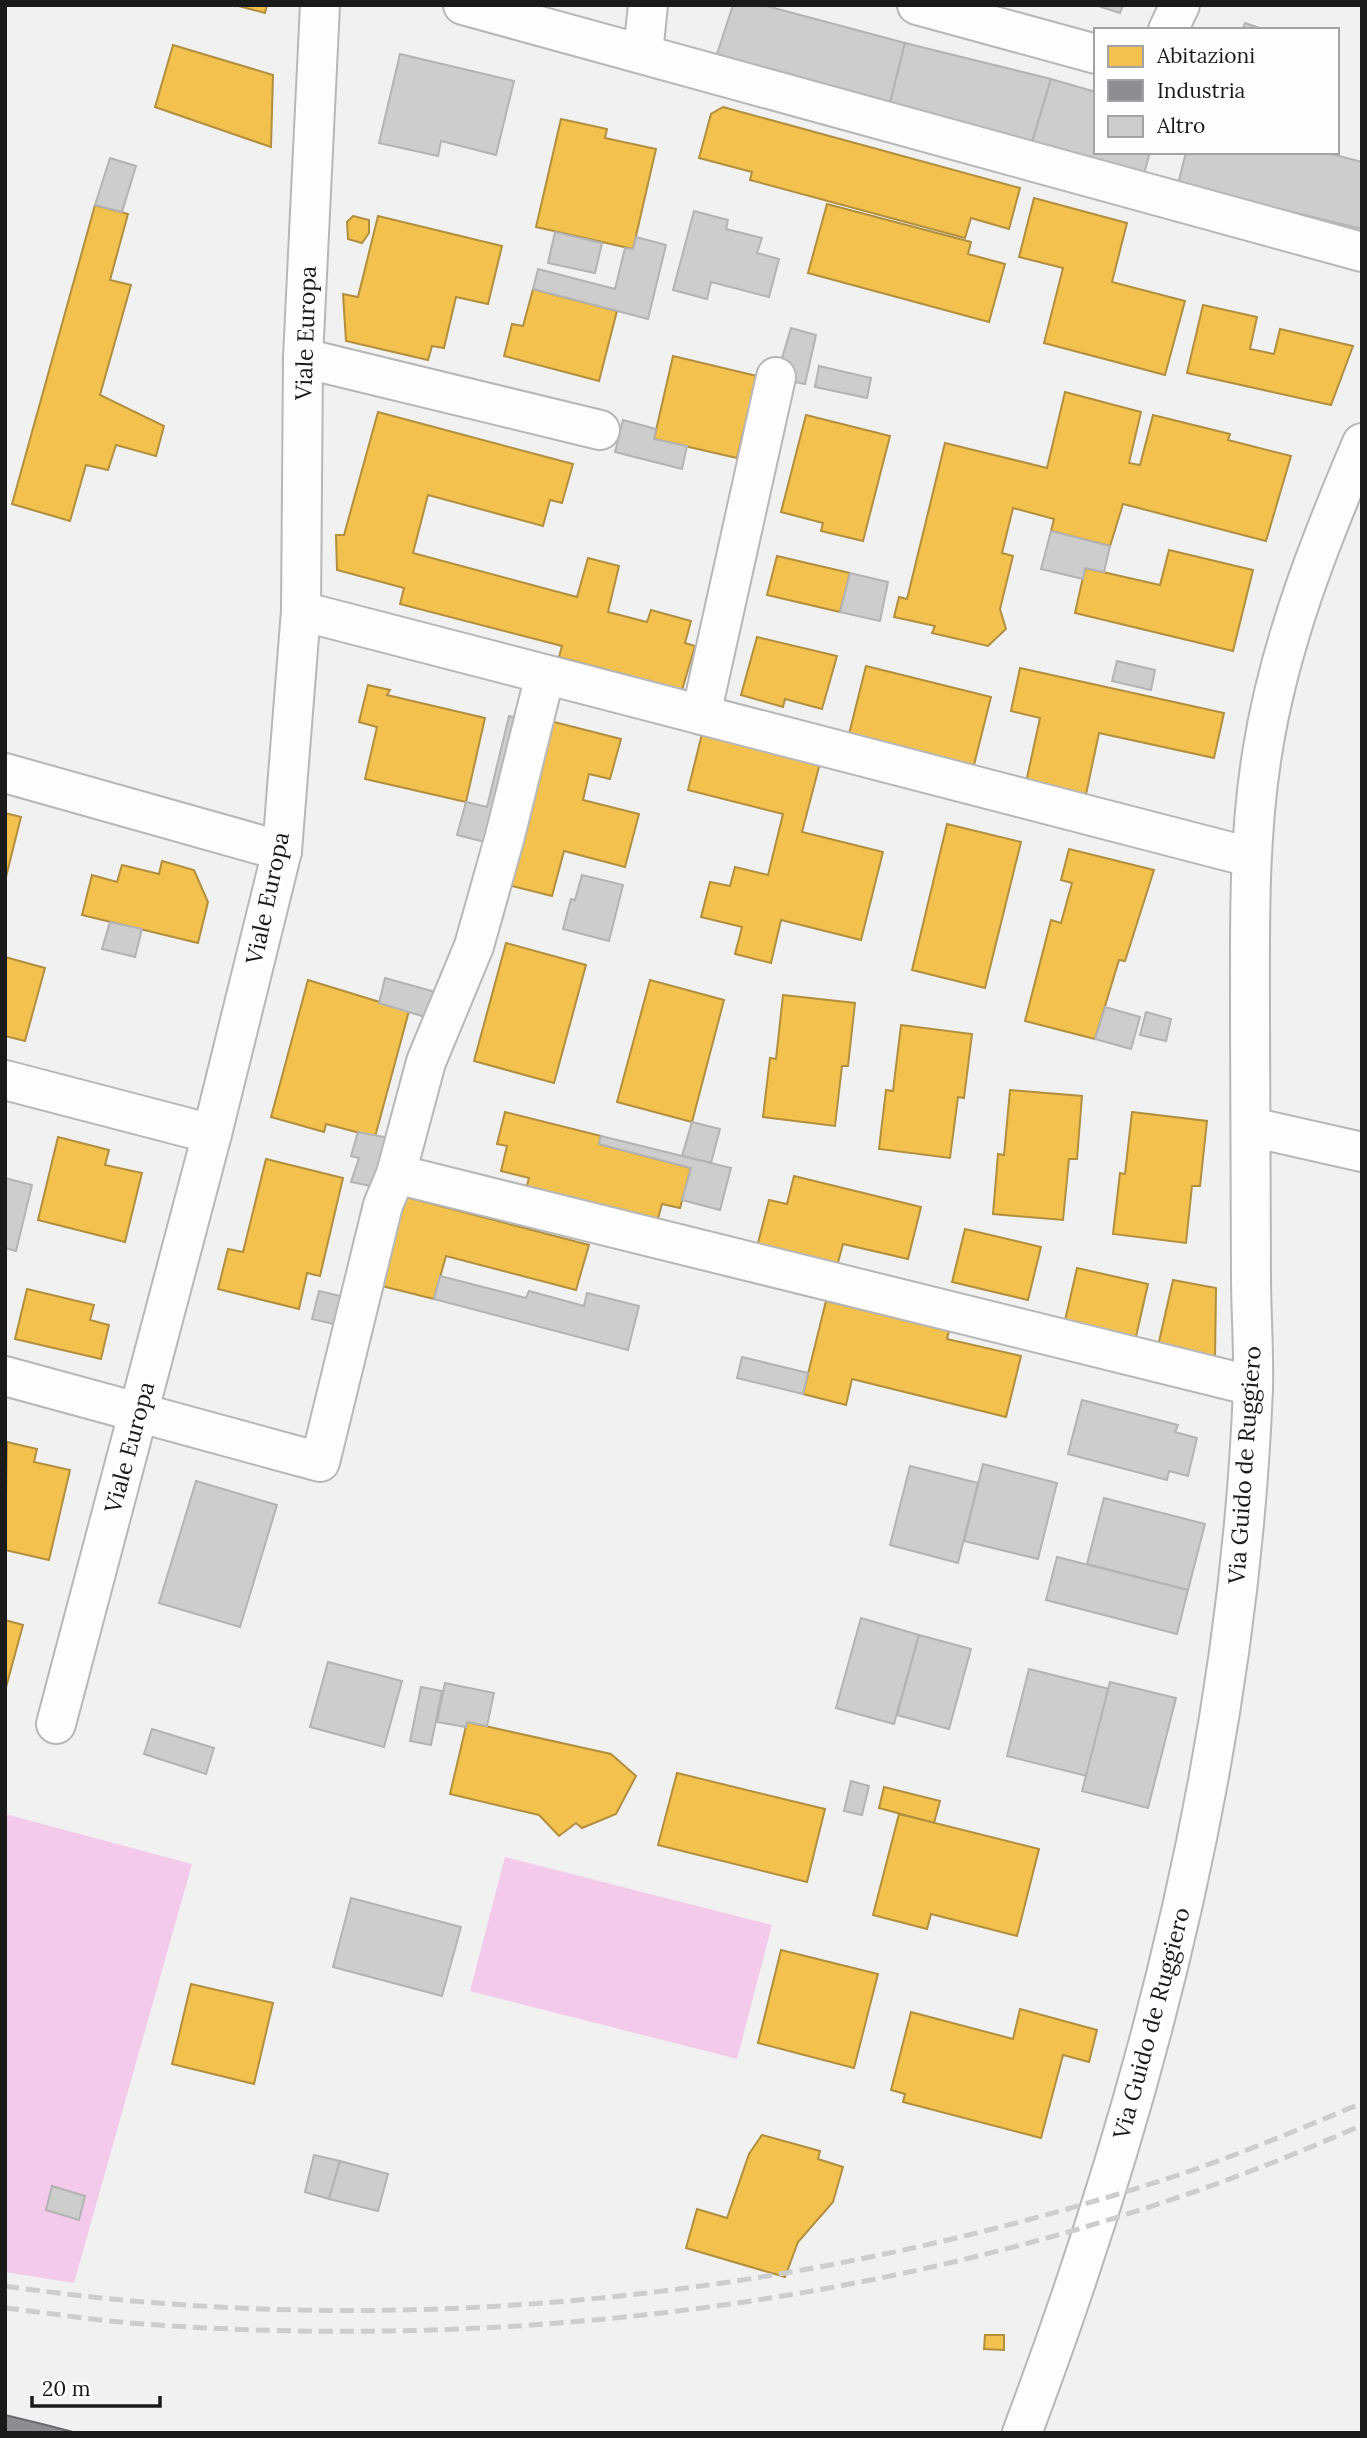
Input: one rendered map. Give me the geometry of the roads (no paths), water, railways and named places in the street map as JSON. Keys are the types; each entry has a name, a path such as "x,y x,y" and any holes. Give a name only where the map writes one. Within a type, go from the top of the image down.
{"street":[{"name":"Viale Europa","path":"55,1724 212,1134 282,851 301,611 303,358 320,5"},
{"path":"463,5 1362,252"},
{"path":"643,53 648,5"},
{"path":"917,5 1094,53"},
{"path":"1169,28 1180,5"},
{"path":"303,358 600,430"},
{"path":"701,715 776,377"},
{"name":"Via Guido de Ruggiero","path":"1022,2433 1110,2177 1159,2011 1179,1921 1233,1618 1253,1386 1250,857 1262,753 1280,662 1312,559 1362,443"},
{"path":"301,611 1250,857"},
{"path":"5,1376 320,1462 379,1218 396,1174 426,1062 474,946 505,836 545,675"},
{"path":"5,773 282,851"},
{"path":"5,1080 212,1134"},
{"path":"1251,1127 1362,1152"},
{"path":"396,1174 1253,1386"}],"railway":[{"path":"5,2286 151,2302 297,2310 443,2309 589,2299 734,2281 878,2255 1020,2222 1186,2172 1362,2103"},
{"path":"5,2308 144,2324 298,2331 454,2329 610,2319 765,2299 919,2270 1071,2231 1219,2183 1362,2125"}]}
